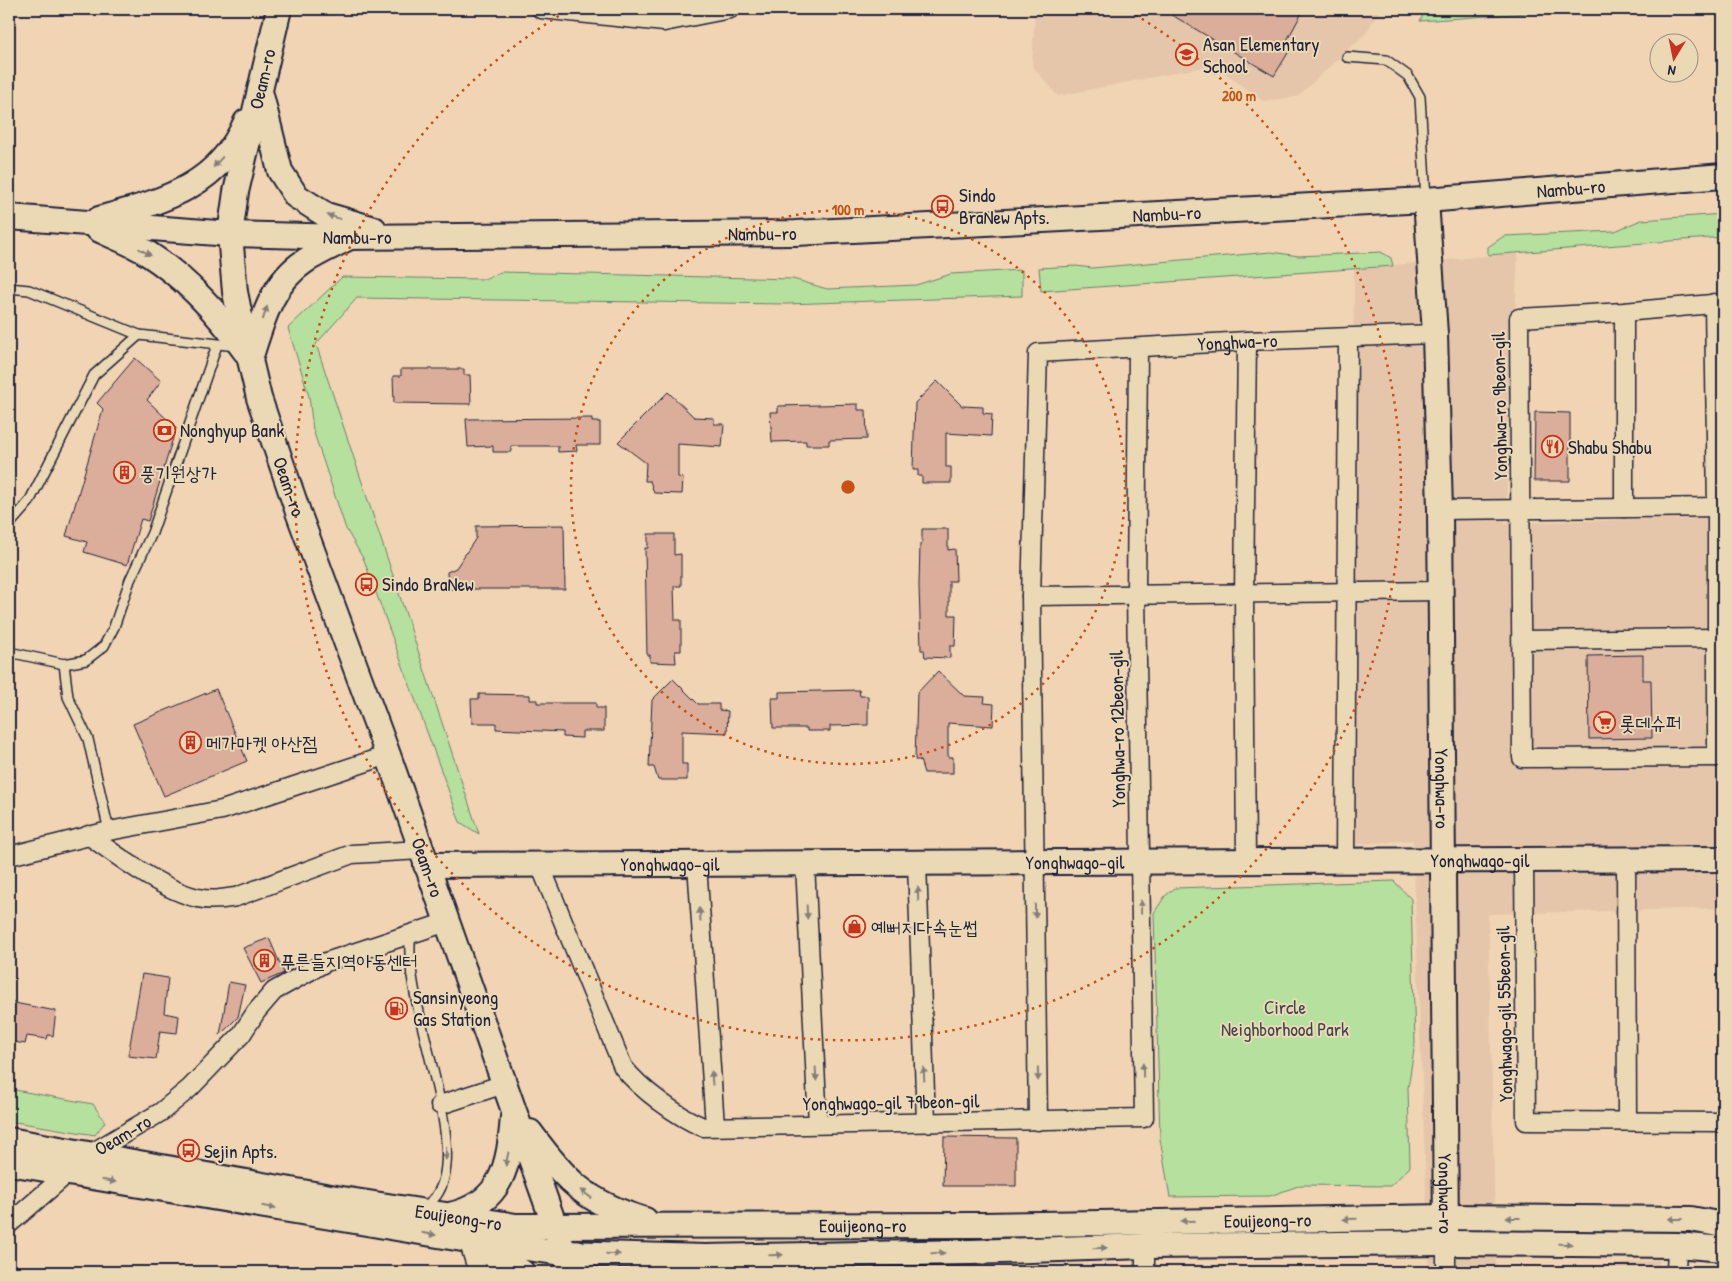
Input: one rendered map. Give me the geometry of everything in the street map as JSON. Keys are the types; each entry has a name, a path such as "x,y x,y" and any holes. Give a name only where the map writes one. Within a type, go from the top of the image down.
{"main road":[{"name":"Oeam-ro","path":"279,9 236,192 230,234 235,292 246,353 298,512 388,755 568,1263"},
{"path":"85,223 166,199 191,187 216,166 241,134 260,90"},
{"path":"260,90 280,170 296,196 326,215 398,236"},
{"name":"Nambu-ro","path":"9,217 230,234 351,237 796,233 1426,200 1723,176"},
{"name":"Yonghwa-ro","path":"1426,200 1435,334 1440,510 1446,1243"},
{"path":"85,223 146,252 182,279 214,313 246,353 268,303 287,276 305,261 351,237"},
{"name":"Yonghwago-gil","path":"424,857 540,865 1723,859"},
{"path":"446,1216 468,1211 487,1198 504,1175 511,1144 514,1110"},
{"path":"514,1110 555,1167 586,1195 616,1211 681,1227"},
{"name":"Eouijeong-ro","path":"9,1140 446,1216 516,1226 681,1227 1446,1217 1691,1219 1723,1225"},
{"name":"Eouijeong-ro","path":"9,1164 468,1240 568,1263 705,1256 971,1252 1145,1246 1446,1243 1678,1245 1723,1249"},
{"path":"468,1240 522,1272"},
{"path":"642,1272 647,1269 705,1256"}],"street":[{"path":"541,9 664,22 730,9"},
{"name":"Yonghwa-ro 9beon-gil","path":"1719,303 1720,507 1718,638 1720,757 1522,758 1519,318 1624,312 1719,303"},
{"path":"1624,312 1624,508"},
{"name":"Yonghwa-ro","path":"1031,596 1038,353 1247,341 1435,334"},
{"path":"1345,861 1345,592 1348,337"},
{"path":"1246,862 1244,594 1247,341"},
{"name":"Yonghwa-ro 12beon-gil","path":"1138,348 1136,595 1140,863"},
{"path":"1440,510 1720,507"},
{"path":"1038,1121 1031,596 1440,590"},
{"path":"1522,640 1718,638"},
{"path":"9,856 88,835 222,810 388,755"},
{"path":"88,835 118,857 180,892 199,898 218,900 236,897 352,854 424,857"},
{"name":"Yonghwago-gil 55beon-gil","path":"1524,860 1526,1121 1723,1122"},
{"path":"1626,860 1627,1121"},
{"path":"917,863 926,1122"},
{"name":"Yonghwago-gil 79beon-gil","path":"540,865 623,1067 632,1078 688,1121 703,1127 1144,1118 1140,863"},
{"path":"697,864 715,1126"},
{"path":"805,864 818,1124"},
{"name":"Oeam-ro","path":"9,1224 90,1154 161,1112 190,1088 241,1035 256,1012 274,991 326,962 447,922"},
{"path":"440,1105 504,1084"},
{"path":"468,1240 478,1272"},
{"name":"Yonghwa-ro","path":"1446,1243 1446,1272"},
{"path":"1676,1272 1678,1245"},
{"path":"1145,1246 1145,1272"}],"lane":[{"path":"1347,57 1386,60 1408,76 1420,97 1426,200"},
{"path":"9,288 29,290 139,336 217,345 246,353"},
{"path":"9,525 28,502 94,375 139,336"},
{"path":"9,652 64,664 86,660 104,646 114,627 130,580 152,533 217,345"},
{"path":"64,664 68,697 88,739 109,831"},
{"path":"411,934 408,951 414,988 440,1105 447,1148 446,1171 436,1196 419,1211"}],"shaded area":[{"name":"Asan Elementary School","path":"1035,9 1380,9 1366,33 1297,97 1263,101 1214,65 1058,96 1032,66"},
{"path":"1518,253 1505,523 1723,517 1723,908 1488,914 1496,1266 1600,1266 1659,1260 1658,1272 1350,1272 1429,1269 1413,840 1351,845 1354,269"}],"green space":[{"path":"1426,9 1580,9 1420,21"},
{"path":"1723,214 1723,237 1488,255 1488,247 1504,236 1615,231 1641,220"},
{"path":"1271,252 1299,256 1381,252 1391,258 1393,266 1041,291 1039,268 1076,266 1092,268"},
{"path":"1022,270 1022,296 786,304 357,298 316,344 479,834 460,822 364,560 346,529 313,430 309,396 288,328 342,277 484,279 501,272 793,279 827,289 916,285 951,274"},
{"name":"Circle Neighborhood Park","path":"1394,881 1411,899 1415,1043 1408,1088 1410,1167 1390,1186 1301,1185 1270,1196 1170,1197 1160,1139 1154,913 1165,896 1175,888"},
{"path":"9,1089 93,1104 105,1122 95,1135 9,1121"}],"building":[{"path":"1162,9 1304,9 1285,44 1291,48 1274,76"},
{"name":"풍기원상가","path":"135,358 161,381 147,400 176,428 148,521 141,519 127,565 84,552 87,542 66,536 103,409 97,403"},
{"path":"401,369 464,369 464,375 470,375 471,404 394,403 393,376 401,376"},
{"path":"937,381 962,406 983,407 983,413 992,414 991,436 946,433 946,467 951,467 951,483 922,483 922,476 918,476 918,470 913,470 915,403"},
{"path":"668,392 694,417 714,418 714,424 724,424 722,447 678,444 678,477 683,478 682,494 654,493 650,481 645,481 646,463 618,442"},
{"path":"858,404 858,410 866,410 867,439 829,440 829,445 806,445 806,441 772,442 770,412 778,412 778,406"},
{"name":"Shabu Shabu","path":"1535,412 1570,413 1570,481 1534,481"},
{"path":"592,418 592,422 600,422 600,445 576,445 577,451 558,452 558,446 511,446 511,452 493,452 493,446 468,447 466,419"},
{"path":"564,525 565,589 448,589 447,572 456,568 476,538 476,526"},
{"path":"922,529 948,529 948,550 955,549 956,581 949,581 949,615 956,615 955,646 950,646 950,658 925,657 924,650 921,650 919,585"},
{"path":"648,534 674,534 674,555 681,554 681,586 674,586 675,620 681,620 681,651 675,651 676,663 650,662 650,655 647,655 645,548 648,548"},
{"path":"1643,655 1643,680 1651,680 1652,738 1589,739 1588,656"},
{"path":"938,671 964,696 985,697 984,703 994,704 993,726 948,723 948,757 953,757 953,773 924,773 920,760 915,760 917,693"},
{"path":"673,679 698,704 719,704 719,710 728,711 727,733 682,731 682,764 687,764 687,780 658,780 654,767 649,767 652,700"},
{"name":"메가마켓 아산점","path":"216,689 247,761 164,796 133,724"},
{"path":"859,690 860,696 868,696 868,725 830,726 830,731 807,731 807,728 773,728 772,698 779,698 779,692"},
{"path":"479,694 530,695 530,700 537,700 537,703 596,703 596,708 604,708 604,731 582,731 582,738 563,737 563,732 496,729 496,723 472,723 471,699 479,699"},
{"name":"푸른들지역아동센터","path":"269,938 284,973 261,983 243,948"},
{"path":"142,974 168,978 164,1013 179,1016 177,1033 160,1031 156,1059 128,1056"},
{"path":"229,982 245,985 238,1017 220,1035"},
{"path":"9,1002 56,1011 53,1036 48,1035 47,1039 27,1036 25,1044 9,1041"},
{"path":"944,1137 1016,1138 1016,1186 943,1186"}],"place":[{"name":"Asan Elementary School","path":"1187,55"},
{"name":"Sindo BraNew Apts.","path":"943,206"},
{"name":"Nonghyup Bank","path":"164,430"},
{"name":"Shabu Shabu","path":"1552,447"},
{"name":"풍기원상가","path":"124,473"},
{"name":"Sindo BraNew","path":"366,584"},
{"name":"롯데슈퍼","path":"1604,723"},
{"name":"메가마켓 아산점","path":"190,743"},
{"name":"예뻐지다속눈썹","path":"855,927"},
{"name":"푸른들지역아동센터","path":"264,961"},
{"name":"Sansinyeong Gas Station","path":"397,1008"},
{"name":"Sejin Apts.","path":"188,1151"}]}
